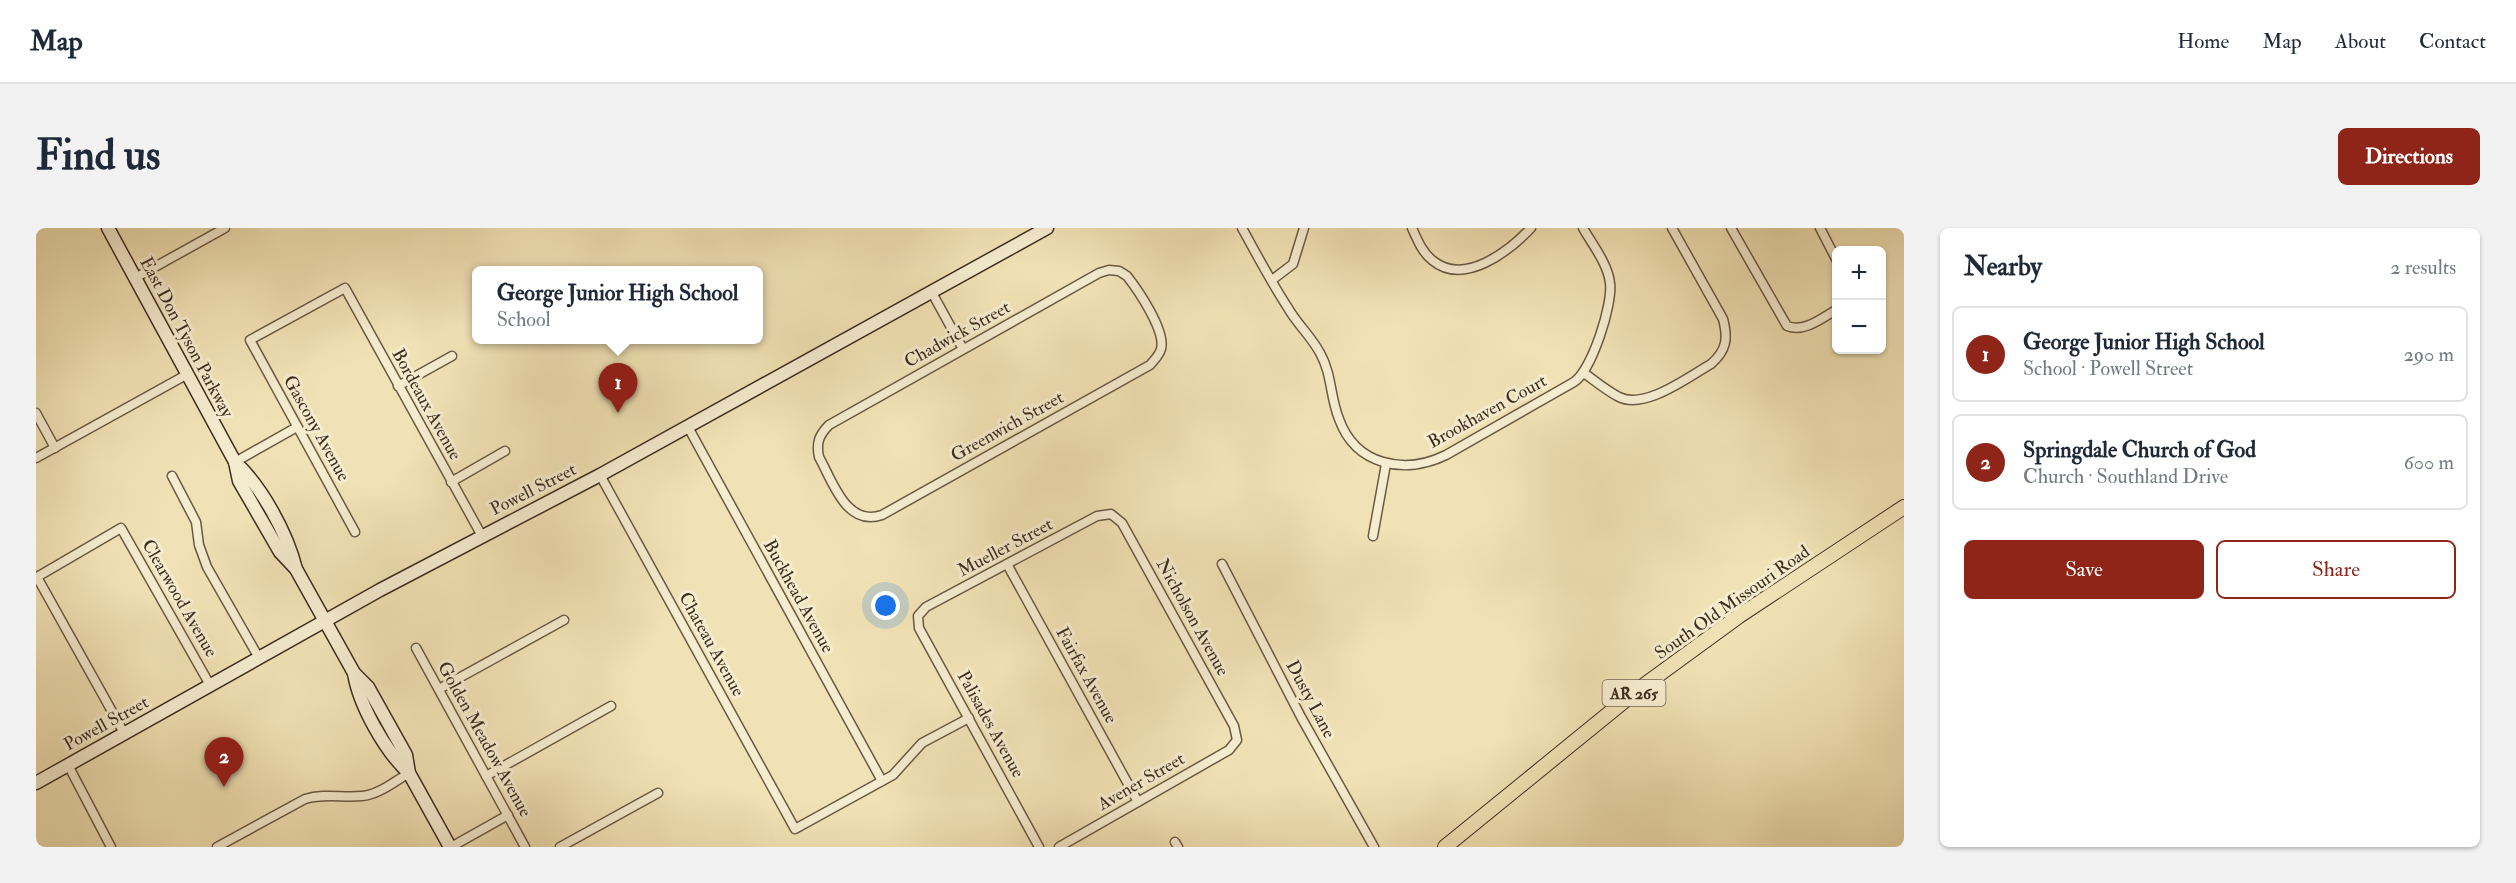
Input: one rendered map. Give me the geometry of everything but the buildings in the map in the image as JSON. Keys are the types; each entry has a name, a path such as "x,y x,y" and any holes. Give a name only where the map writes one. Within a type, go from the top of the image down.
{"main road":[{"name":"South Old Missouri Road","path":"1445,847 1639,689 1739,616 1904,507"}],"street":[{"name":"East Don Tyson Parkway","path":"108,228 235,462 239,481 280,552 296,569 354,673 357,692 395,760 409,773 450,847"},
{"path":"135,278 225,228"},
{"name":"Powell Street","path":"36,783 258,658 482,536 600,475 1047,228"},
{"name":"Brookhaven Court","path":"1242,228 1288,309 1312,339 1325,361 1331,378 1336,409 1345,432 1363,452 1386,464 1409,466 1432,462 1574,382 1584,373"},
{"path":"1272,280 1293,264 1304,228"},
{"path":"1412,228 1421,247 1434,262 1461,269 1483,264 1504,254 1531,228"},
{"path":"1583,228 1611,284 1609,300 1593,357 1584,373 1619,397 1633,401 1648,399 1711,364 1720,356 1726,344 1723,318 1672,228"},
{"path":"1731,228 1787,326 1794,329 1803,328 1832,311"},
{"path":"1820,228 1832,251"},
{"name":"Chadwick Street","path":"863,518 854,514 846,506 819,457 818,440 829,425 963,349 1100,273 1119,271 1133,284 1158,329 1162,339 1161,351"},
{"name":"Bordeaux Avenue","path":"250,340 345,288 482,536"},
{"path":"931,291 963,349"},
{"name":"Gascony Avenue","path":"250,340 355,532"},
{"name":"Greenwich Street","path":"863,518 882,515 1150,365 1161,351"},
{"path":"398,386 452,356"},
{"path":"36,458 186,375"},
{"path":"36,413 55,448"},
{"path":"235,462 297,427"},
{"name":"Buckhead Avenue","path":"688,427 882,781"},
{"path":"451,482 505,452"},
{"path":"1373,536 1386,464"},
{"name":"Chateau Avenue","path":"600,475 795,829 882,781"},
{"path":"172,476 196,522 199,545 207,567 258,658"},
{"name":"Mueller Street","path":"918,616 926,607 1097,516 1111,514"},
{"name":"Nicholson Avenue","path":"1111,514 1122,523 1234,726 1237,740"},
{"name":"Clearwood Avenue","path":"37,577 121,528 210,685"},
{"name":"Fairfax Avenue","path":"1007,564 1138,802"},
{"name":"Dusty Lane","path":"1222,564 1301,717 1374,847"},
{"path":"37,577 124,733"},
{"name":"Palisades Avenue","path":"918,616 919,628 1039,847"},
{"path":"439,689 564,620"},
{"name":"Golden Meadow Avenue","path":"416,648 525,847"},
{"path":"486,776 611,706"},
{"path":"882,781 893,775 922,743 969,718"},
{"name":"Avener Street","path":"1059,847 1229,750 1237,740"},
{"path":"68,765 111,847"},
{"path":"217,847 305,799 329,795 372,794 409,773"},
{"path":"560,847 658,793"},
{"path":"450,847 508,815"}],"place":[{"name":"George Junior High School","path":"618,413"},
{"name":"Springdale Church of God","path":"224,787"}]}
